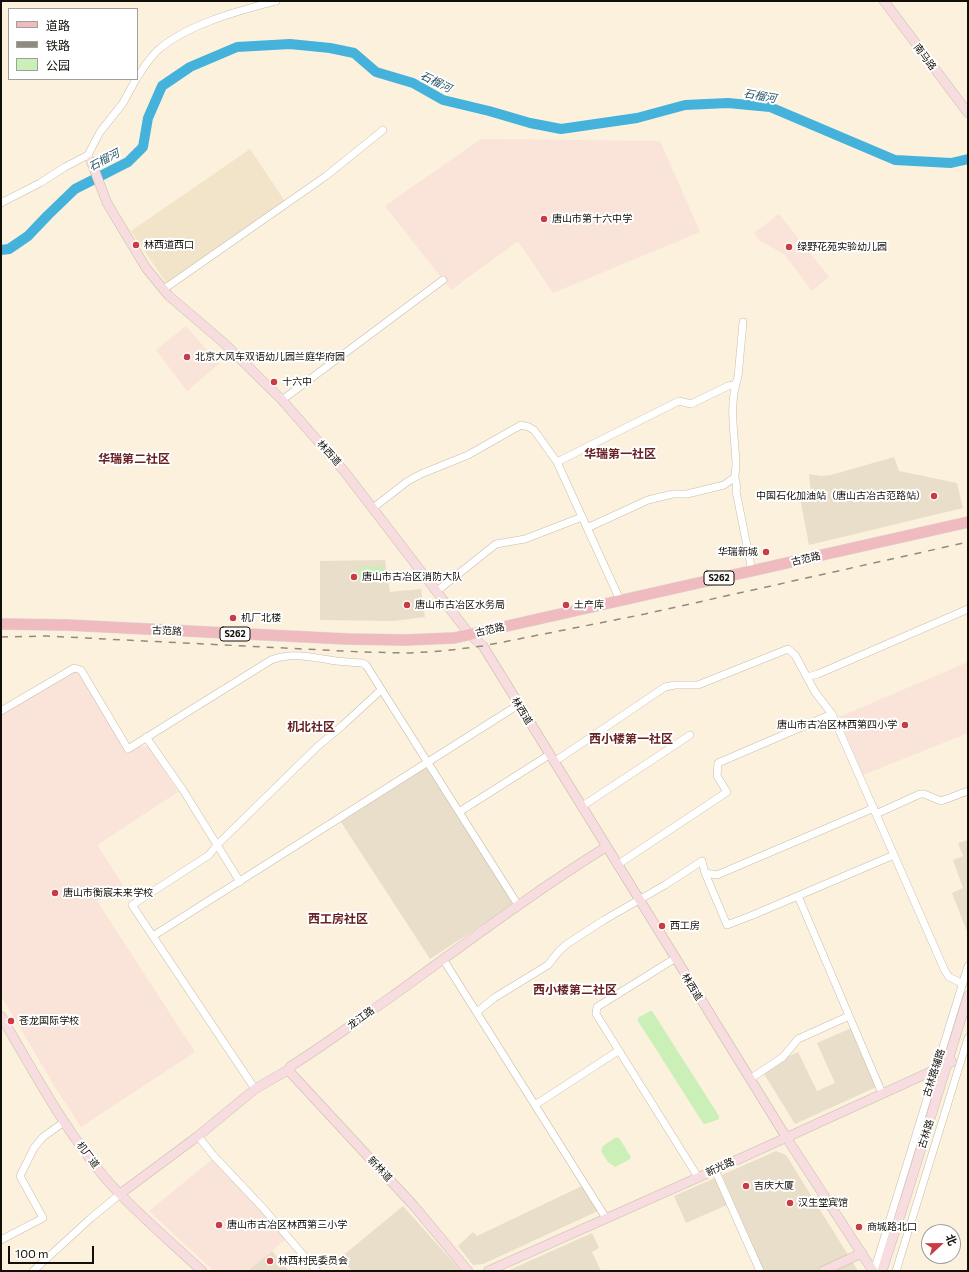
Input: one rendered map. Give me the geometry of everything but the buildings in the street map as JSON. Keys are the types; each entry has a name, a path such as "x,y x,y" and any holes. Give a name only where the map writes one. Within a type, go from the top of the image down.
{"main road":[{"name":"古范路","path":"1,624 67,625 246,635 390,640 454,638 968,522"}],"street":[{"path":"138,76 144,66 158,51 178,37 211,21 276,1"},
{"name":"南马路","path":"884,1 968,113"},
{"path":"1,202 40,183 65,167 89,158 100,132 123,103 136,80"},
{"path":"164,289 326,176 383,130"},
{"name":"林西道","path":"89,158 107,203 146,268 169,296 224,342 282,400 344,471 470,635 482,646 674,959 786,1137 873,1271"},
{"path":"282,400 443,280"},
{"path":"743,322 738,377 735,385 732,413 736,466 735,477 738,484 736,491 752,571"},
{"path":"557,462 679,401 691,404 728,386 735,385"},
{"path":"373,508 408,481 421,474 468,455 521,425 534,430 557,462 620,600"},
{"path":"587,528 648,500 673,494 687,494 724,485 735,477"},
{"path":"724,485 729,490 736,491"},
{"path":"437,592 496,544 525,539 582,517"},
{"path":"807,677 818,674 968,610"},
{"path":"459,812 551,758 665,687 675,685 698,685 788,649 795,654 818,698 832,714 945,971 949,977 962,984"},
{"path":"1,711 74,668 80,670 128,749 237,680 271,660 279,657 288,655 307,656 362,663 366,666 518,905"},
{"path":"255,1089 132,905 209,855 217,845 317,746 343,725 381,690"},
{"path":"153,936 518,704"},
{"path":"617,865 727,792 717,776 718,763 832,714"},
{"path":"581,807 690,735"},
{"path":"146,738 183,790 240,882"},
{"path":"705,873 717,875 920,794 924,794 941,801 968,791"},
{"name":"龙江路","path":"120,1194 198,1136 255,1089 288,1070 291,1066 334,1038 518,905 606,847"},
{"path":"477,1012 494,998 548,965 567,944 665,885 702,860 705,873 727,925 894,855"},
{"path":"798,896 882,1093"},
{"path":"443,959 606,1218"},
{"path":"674,959 597,1007 596,1014 698,1177"},
{"name":"古林路辅路","path":"873,1271 968,966"},
{"name":"古林路","path":"889,1271 913,1195 968,996"},
{"name":"古林路","path":"882,1271 949,1063 968,1014"},
{"name":"机厂道","path":"1,1016 64,1122 87,1154 120,1194 202,1271"},
{"path":"750,1079 783,1057 798,1039 849,1016"},
{"path":"896,1271 968,1038"},
{"path":"535,1105 618,1051"},
{"name":"新光路","path":"488,1271 715,1170 949,1063"},
{"name":"新林道","path":"288,1070 414,1206 468,1271"},
{"path":"1,1240 43,1218 20,1176 34,1148 43,1137 64,1122"},
{"path":"198,1136 213,1155 263,1208 317,1271"},
{"path":"715,1170 760,1271"},
{"path":"33,1271 91,1218 120,1194"},
{"path":"823,1271 862,1253"}],"shaded area":[{"name":"唐山市第十六中学","path":"481,139 660,141 700,232 553,293 518,241 451,290 385,206"},
{"path":"250,149 286,203 167,284 131,231"},
{"name":"绿野花苑实验幼儿园","path":"779,214 829,277 812,291 784,254 760,241 754,233"},
{"name":"北京大风车双语幼儿园兰庭华府园","path":"186,326 219,364 187,391 156,350"},
{"path":"894,457 899,471 957,483 963,508 809,545 800,498 811,494 809,474 821,476 831,475"},
{"name":"唐山市古冶区消防大队","path":"385,560 390,592 421,589 425,617 394,621 320,620 320,561"},
{"name":"唐山市古冶区林西第四小学","path":"968,662 968,733 863,775 839,717"},
{"name":"唐山市衡宸未来学校","path":"75,671 83,676 127,754 141,746 149,747 178,792 97,845 123,885 97,901 195,1052 81,1127 55,1087 1,996 1,714"},
{"path":"426,767 514,904 430,959 341,822"},
{"path":"968,840 968,934 952,893 963,888 953,860 963,856 958,843"},
{"path":"856,1026 883,1084 795,1124 761,1069 798,1052 817,1091 835,1083 817,1043"},
{"path":"776,1151 786,1155 858,1271 764,1271 722,1175"},
{"name":"唐山市古冶区林西第三小学","path":"214,1158 286,1239 247,1271 214,1271 149,1211"},
{"path":"715,1178 727,1205 686,1223 674,1196"},
{"path":"582,1186 598,1211 483,1264 473,1265 458,1246 473,1232 477,1236"},
{"path":"403,1206 461,1271 352,1271 340,1258"},
{"path":"592,1233 599,1248 592,1252 601,1271 507,1271"},
{"name":"林西村民委员会","path":"272,1251 289,1271 247,1271"}],"green space":[{"path":"383,566 383,580 359,581 358,567"},
{"path":"652,1011 719,1116 719,1119 705,1124 703,1123 638,1021 638,1018"},
{"path":"615,1138 619,1138 631,1157 615,1167 608,1162 601,1151 603,1146"}],"waterway":[{"name":"石榴河","path":"1,250 9,249 28,236 75,189 128,162 143,147 148,118 162,86 190,67 237,47 290,44 330,48 354,53 376,72 413,83 443,100 530,123 561,129 637,118 685,105 728,103 770,107 895,160 951,163 968,159"}],"railway":[{"path":"1,637 46,636 363,652 410,653 443,651 483,646 645,614 968,542"}],"place":[{"name":"唐山市第十六中学","path":"544,219"},
{"name":"林西道西口","path":"136,245"},
{"name":"绿野花苑实验幼儿园","path":"789,247"},
{"name":"北京大风车双语幼儿园兰庭华府园","path":"187,357"},
{"name":"十六中","path":"274,382"},
{"name":"中国石化加油站（唐山古冶古范路站）","path":"934,496"},
{"name":"华瑞新城","path":"766,552"},
{"name":"唐山市古冶区消防大队","path":"354,577"},
{"name":"唐山市古冶区水务局","path":"407,605"},
{"name":"土产库","path":"566,605"},
{"name":"机厂北楼","path":"233,618"},
{"name":"唐山市古冶区林西第四小学","path":"905,725"},
{"name":"唐山市衡宸未来学校","path":"55,893"},
{"name":"西工房","path":"662,926"},
{"name":"苍龙国际学校","path":"11,1021"},
{"name":"吉庆大厦","path":"746,1186"},
{"name":"汉生堂宾馆","path":"790,1203"},
{"name":"唐山市古冶区林西第三小学","path":"219,1225"},
{"name":"商城路北口","path":"859,1227"},
{"name":"林西村民委员会","path":"270,1261"}],"district":[{"name":"华瑞第一社区","path":"620,454"},
{"name":"华瑞第二社区","path":"134,459"},
{"name":"机北社区","path":"311,727"},
{"name":"西小楼第一社区","path":"631,739"},
{"name":"西工房社区","path":"338,919"},
{"name":"西小楼第二社区","path":"575,990"}]}
